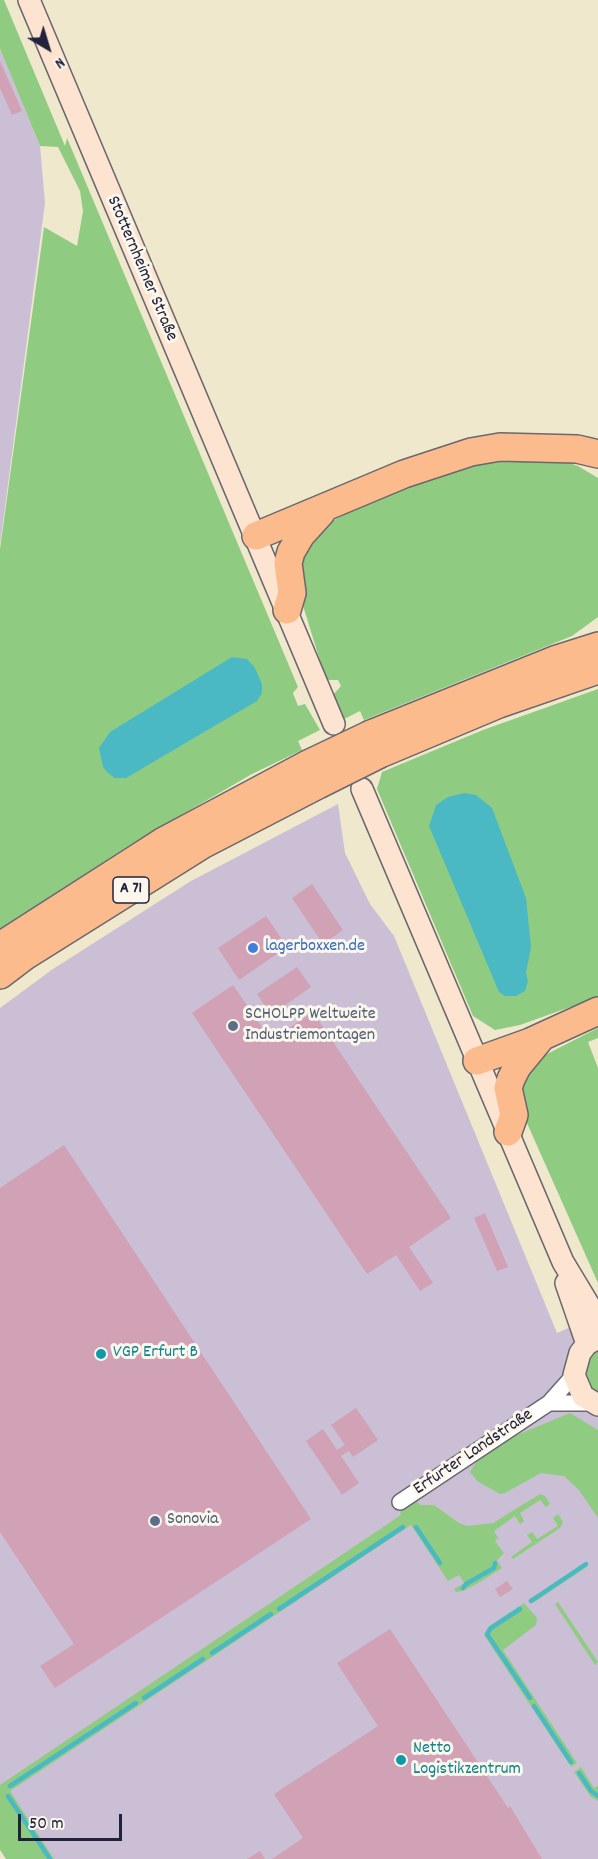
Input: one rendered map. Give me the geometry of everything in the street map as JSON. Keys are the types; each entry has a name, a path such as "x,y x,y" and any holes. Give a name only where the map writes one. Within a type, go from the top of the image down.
{"highway":[{"path":"256,536 444,460 500,447 578,449 598,454"},
{"path":"553,448 598,469"},
{"path":"287,610 292,593 288,578 291,552 301,535 323,510"},
{"path":"557,659 598,625"},
{"name":"A 71","path":"0,946 171,836 313,774 557,659 598,646"},
{"name":"A 71","path":"376,744 598,670"},
{"name":"A 71","path":"0,975 25,956 313,774"},
{"path":"477,1061 543,1036 598,1011"},
{"path":"508,1132 514,1115 508,1088 511,1079 543,1036"}],"main road":[{"name":"Stotternheimer Straße","path":"29,0 334,724"},
{"path":"362,789 562,1262 598,1320"},
{"path":"562,1262 567,1290 592,1341 575,1364 574,1375 577,1386 595,1404"}],"street":[{"name":"Erfurter Landstraße","path":"400,1503 549,1403 574,1375"},
{"name":"Erfurter Landstraße","path":"549,1403 595,1404"}],"shaded area":[{"path":"0,49 40,146 45,203 0,545"},
{"path":"338,804 345,853 370,904 394,936 557,1333 598,1315 598,1859 32,1859 0,1812 0,1008 53,969 191,881"}],"green space":[{"path":"0,0 4,0 65,146 67,138 298,687 293,693 298,706 305,704 320,730 298,741 302,750 252,774 128,846 0,930 0,549 44,227 77,246 83,211 80,191 58,147 40,146 0,49"},
{"path":"556,458 578,466 598,478 598,617 572,636 364,720 360,711 342,720 332,696 341,686 338,680 326,680 296,583 295,569 316,530 383,493 471,461"},
{"path":"598,689 598,997 520,1025 495,1030 473,1016 377,789 382,772 483,730"},
{"path":"598,1028 598,1038 588,1042 598,1068 598,1283 519,1105 521,1078 541,1057"},
{"path":"598,1349 598,1394 592,1388 586,1372 587,1363"},
{"path":"570,1413 598,1430 598,1518 579,1490 564,1476 541,1473 500,1494 477,1481 470,1472 478,1459 517,1435"},
{"path":"540,1494 545,1496 550,1504 546,1507 540,1500 520,1513 524,1521 520,1524 515,1516 494,1531 498,1538 495,1541 504,1553 497,1560 502,1568 475,1585 456,1592 454,1589 464,1583 459,1575 448,1581 411,1525 10,1791 54,1859 6,1859 0,1850 0,1785 401,1515 400,1512 417,1501 420,1505 434,1505 467,1526 493,1523"},
{"path":"558,1514 563,1522 560,1528 513,1559 511,1557 532,1542 527,1535 532,1532 537,1539 558,1526 553,1518"},
{"path":"587,1562 587,1567 533,1603 528,1600"},
{"path":"558,1602 598,1662 595,1665 555,1604"},
{"path":"524,1603 537,1618 536,1625 503,1650 577,1763 571,1767 484,1635 488,1627"},
{"path":"581,1767 594,1788 598,1786 598,1801 591,1797 574,1772"}],"water":[{"path":"232,657 247,659 255,668 262,684 262,693 257,701 126,778 115,778 108,773 103,767 99,748 110,732"},
{"path":"464,793 476,795 492,808 526,898 531,947 526,973 528,981 525,991 516,996 505,996 499,992 429,826 436,805 448,797"}],"building":[{"path":"0,61 22,111 12,115 0,88"},
{"path":"312,884 343,930 323,944 292,898"},
{"name":"lagerboxxen.de","path":"266,916 287,947 239,980 218,948"},
{"path":"297,967 311,987 271,1015 257,994"},
{"path":"233,985 271,1040 313,1012 451,1218 409,1247 433,1283 420,1291 396,1255 367,1274 192,1013"},
{"name":"VGP Erfurt B","path":"64,1145 311,1519 55,1688 40,1666 74,1644 0,1532 0,1188"},
{"path":"485,1213 508,1267 497,1271 474,1218"},
{"path":"356,1408 378,1440 353,1457 349,1451 341,1456 359,1483 342,1495 306,1441 323,1429 337,1450 345,1445 331,1425"},
{"path":"507,1581 513,1589 500,1597 495,1589"},
{"name":"Netto Logistikzentrum","path":"390,1629 508,1808 510,1806 542,1859 272,1859 303,1838 274,1794 378,1726 337,1663"},
{"path":"260,1851 265,1859 247,1859"}],"waterway":[{"path":"279,1609 403,1527"},
{"path":"416,1527 440,1563"},
{"path":"463,1588 494,1568 495,1563"},
{"path":"531,1601 586,1564"},
{"path":"520,1609 491,1628 487,1634 530,1698"},
{"path":"212,1653 271,1614"},
{"path":"144,1698 203,1659"},
{"path":"10,1786 136,1703"},
{"path":"534,1706 571,1762"},
{"path":"579,1773 591,1791 598,1796"},
{"path":"8,1796 50,1859"}],"place":[{"name":"lagerboxxen.de","path":"253,948"},
{"name":"SCHOLPP Weltweite Industriemontagen","path":"233,1026"},
{"name":"VGP Erfurt B","path":"101,1354"},
{"name":"Sonovia","path":"155,1521"},
{"name":"Netto Logistikzentrum","path":"401,1760"}]}
